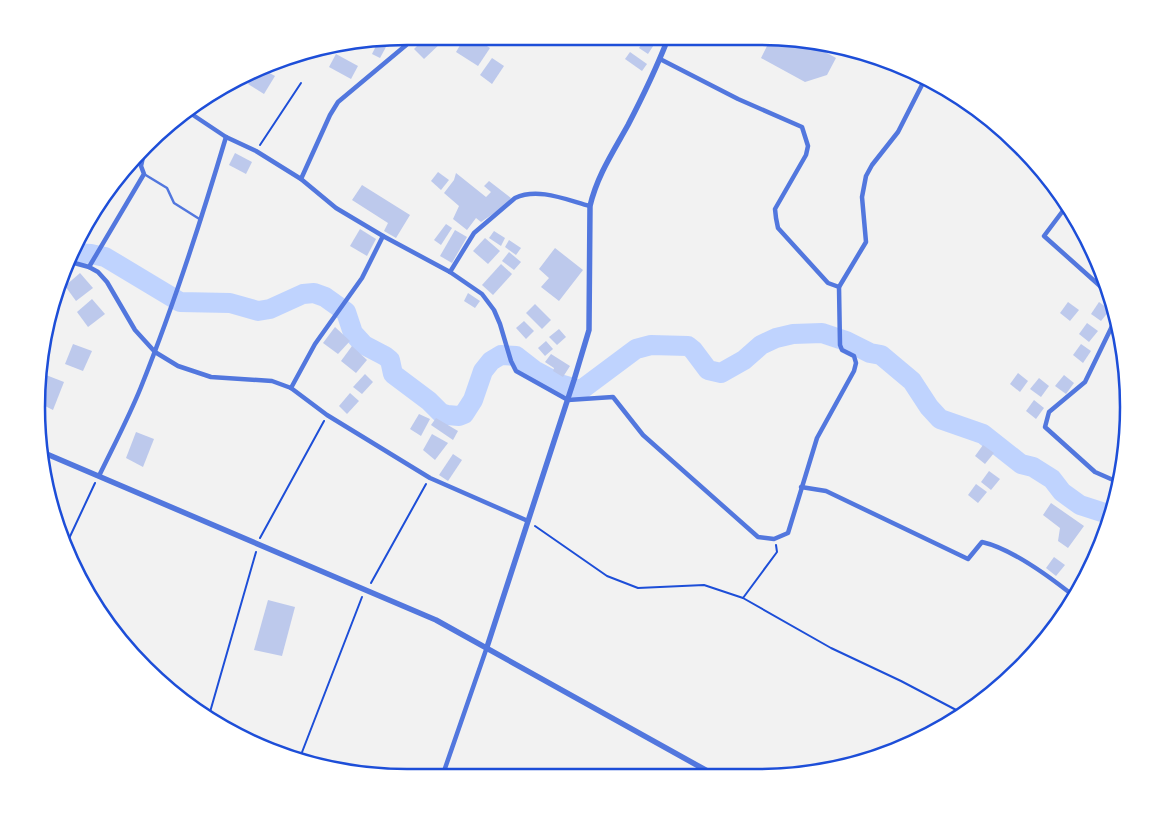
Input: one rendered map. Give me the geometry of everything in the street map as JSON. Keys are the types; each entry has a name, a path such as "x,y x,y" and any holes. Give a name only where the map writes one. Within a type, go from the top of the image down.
{"street":[{"path":"302,179 330,115 338,102 405,45"},
{"path":"445,769 487,647 589,330 590,206 593,192 602,169 628,125 666,45"},
{"path":"660,59 738,99 802,127 808,146 806,155 775,209 778,228 828,283 839,288"},
{"path":"193,115 226,137 256,151 302,179 336,208 450,272 482,294 494,310 511,362 516,371 568,400 612,397 643,435 758,537 774,539 788,533 817,438 854,371 856,363 854,356 842,350 840,345 839,288 866,242 862,197 866,176 872,165 898,132 922,84"},
{"path":"99,476 155,352 201,220 226,137"},
{"path":"89,266 144,174 141,166 142,160"},
{"path":"450,272 474,233 521,195 534,193 590,206"},
{"path":"1062,211 1044,236 1099,285"},
{"path":"291,388 315,344 362,278 383,236"},
{"path":"75,263 89,266 98,272 107,282 135,330 155,352 178,366 211,376 272,382 291,388 327,415 430,478 528,522"},
{"path":"1111,328 1085,382 1049,412 1045,428 1096,472 1113,480"},
{"path":"48,455 436,620 704,769"},
{"path":"802,487 826,492 968,559 982,542 991,544 1039,569 1069,592"}],"lane":[{"path":"144,174 168,188 174,202 201,220"}],"path":[{"path":"256,151 301,83"},
{"path":"210,711 263,531 327,415"},
{"path":"70,537 99,476"},
{"path":"302,753 362,598 430,478"},
{"path":"528,522 607,576 638,588 704,585 742,598 832,648 956,710"},
{"path":"742,598 777,552 774,539"}],"building":[{"path":"418,45 439,45 424,59 414,49"},
{"path":"460,45 485,45 490,48 478,66 456,52"},
{"path":"641,45 654,45 648,54 639,48"},
{"path":"767,45 824,51 836,58 827,75 805,82 761,58"},
{"path":"376,47 386,47 380,58 372,54"},
{"path":"630,52 647,64 642,71 625,59"},
{"path":"336,54 358,66 351,79 329,67"},
{"path":"492,58 504,66 492,84 480,75"},
{"path":"269,73 275,76 264,94 248,84 250,81"},
{"path":"235,153 252,162 246,174 229,165"},
{"path":"438,172 449,180 441,190 431,181"},
{"path":"456,173 486,197 491,192 484,186 489,181 511,198 506,205 481,222 476,218 467,230 453,219 459,206 444,193 454,180"},
{"path":"362,185 410,215 396,238 384,231 388,223 352,200"},
{"path":"446,224 452,228 441,245 434,240"},
{"path":"360,229 376,239 367,256 350,246"},
{"path":"455,230 467,237 452,263 440,256"},
{"path":"494,231 505,238 501,246 489,238"},
{"path":"485,238 500,251 488,264 473,251"},
{"path":"509,240 521,248 516,255 505,247"},
{"path":"555,248 583,270 559,301 541,287 549,278 539,269"},
{"path":"509,252 521,262 514,270 502,261"},
{"path":"501,264 512,274 493,295 482,285"},
{"path":"80,273 93,288 76,301 66,287"},
{"path":"468,293 480,301 475,308 464,301"},
{"path":"92,299 105,314 88,327 77,312"},
{"path":"1068,302 1079,310 1070,321 1060,313"},
{"path":"1099,302 1106,307 1108,313 1101,321 1091,314"},
{"path":"535,304 551,320 542,329 526,313"},
{"path":"524,321 534,331 526,339 516,328"},
{"path":"1087,323 1098,331 1089,342 1079,334"},
{"path":"335,327 350,341 338,354 323,343"},
{"path":"559,329 566,337 557,345 549,337"},
{"path":"546,341 553,349 545,356 538,348"},
{"path":"73,344 92,351 83,371 65,364"},
{"path":"1081,344 1091,351 1083,363 1073,355"},
{"path":"352,346 367,360 356,373 341,361"},
{"path":"551,354 570,366 563,377 553,371 554,368 545,362"},
{"path":"1018,373 1028,381 1020,392 1010,384"},
{"path":"365,374 373,382 362,394 353,387"},
{"path":"47,375 64,382 53,410 45,406"},
{"path":"1064,375 1074,383 1066,394 1055,386"},
{"path":"1039,378 1049,386 1041,397 1030,389"},
{"path":"350,393 359,401 347,414 339,406"},
{"path":"1034,400 1044,408 1036,419 1026,411"},
{"path":"419,414 430,419 421,436 410,429"},
{"path":"436,418 458,431 453,440 431,425"},
{"path":"136,432 154,439 143,467 126,458"},
{"path":"432,434 448,443 435,460 423,450"},
{"path":"983,445 994,453 985,464 975,456"},
{"path":"453,454 462,460 448,481 439,475"},
{"path":"989,471 1000,479 991,490 981,482"},
{"path":"976,484 987,492 978,503 968,495"},
{"path":"1051,503 1084,526 1068,548 1058,541 1060,528 1043,515"},
{"path":"1054,557 1065,565 1056,576 1046,568"},
{"path":"268,600 295,607 282,656 254,650"}],"waterway":[{"path":"79,253 105,257 180,302 230,303 258,311 270,309 303,294 314,293 325,297 346,312 353,333 364,345 390,360 393,374 429,401 441,413 447,415 459,416 464,414 473,400 483,371 491,361 501,355 516,356 534,370 560,384 581,390 636,349 651,345 688,346 708,370 721,373 744,360 761,345 776,338 793,334 822,333 846,341 870,353 881,355 912,381 929,407 940,419 983,434 1021,464 1033,467 1052,479 1062,492 1080,505 1104,513"}]}
